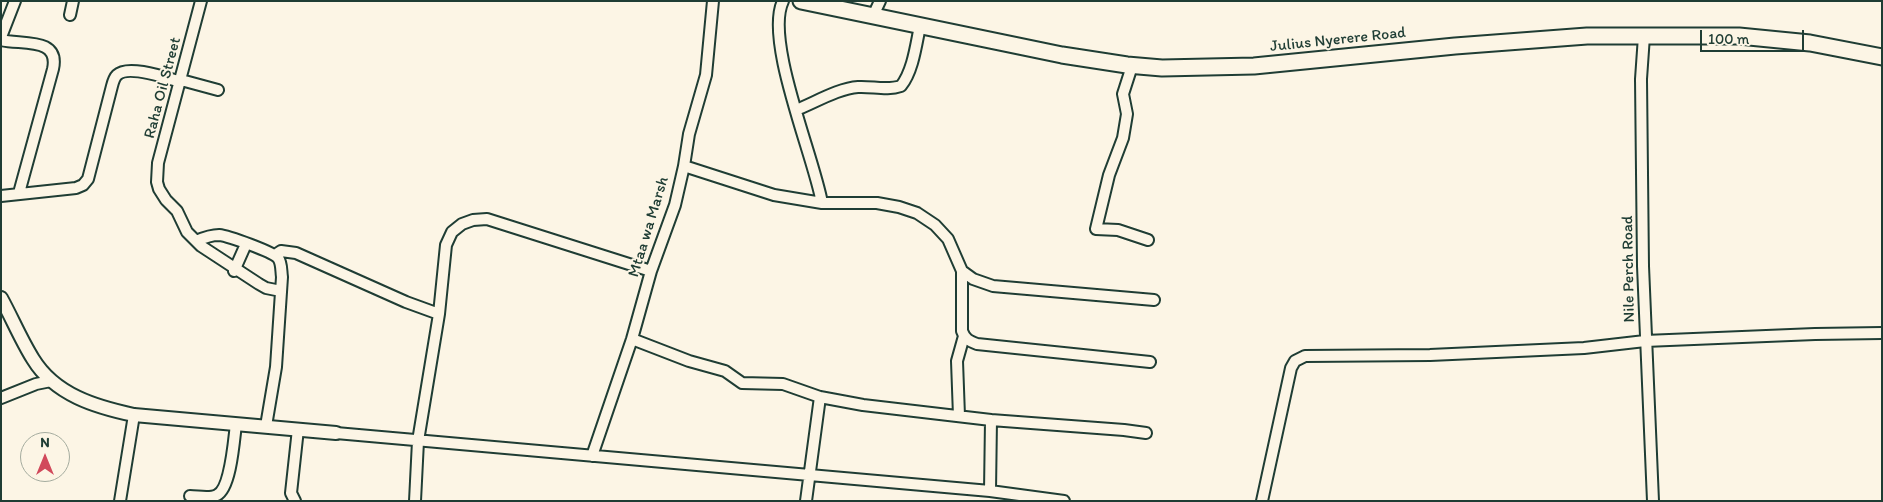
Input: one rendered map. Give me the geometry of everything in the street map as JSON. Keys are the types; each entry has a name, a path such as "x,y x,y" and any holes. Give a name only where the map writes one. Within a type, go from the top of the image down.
{"highway":[{"name":"Julius Nyerere Road","path":"801,1 1062,55 1132,66 1209,68 1254,66 1455,46 1587,36 1748,37 1810,43 1882,57"}],"main road":[{"path":"1,298 33,360 51,381 82,400 134,415 336,433"}],"street":[{"path":"15,1 1,38 14,43 39,44 47,47 54,56 53,69 19,193"},
{"path":"70,15 72,1"},
{"name":"Raha Oil Street","path":"196,241 187,232 177,211 166,200 156,182 158,163 201,1"},
{"name":"Mtaa wa Marsh","path":"592,456 632,339 651,271 675,205 689,134 706,75 713,1"},
{"path":"783,1 778,17 782,50 796,110 822,203"},
{"path":"873,16 880,1"},
{"path":"796,110 845,90 858,87 890,88 901,86 905,82 920,26"},
{"name":"Nile Perch Road","path":"1644,36 1641,79 1645,341 1653,501"},
{"path":"1132,66 1123,94 1127,114 1123,138 1109,175 1096,229 1118,230 1148,240"},
{"path":"1,196 76,188 83,185 88,179 114,77 118,73 126,70 137,71 218,90"},
{"path":"684,166 757,191 822,203 877,203 900,207 917,213 935,225 948,239 962,271 962,331 964,336 957,361 959,416"},
{"path":"415,501 418,442 439,314 446,245 452,232 462,224 473,220 503,223 651,271"},
{"path":"196,241 219,235 240,240 275,255 281,262 276,367 266,426"},
{"path":"196,241 234,270 266,288 281,291"},
{"path":"234,270 246,244"},
{"path":"275,255 281,251 296,252 406,302 439,314"},
{"path":"962,271 973,279 993,286 1154,300"},
{"path":"1262,501 1291,368 1300,357 1430,355 1584,348 1645,341 1882,333"},
{"path":"964,336 977,344 1150,362"},
{"path":"632,339 689,361 725,371 742,382 783,384 820,397 863,405 991,420 1146,433"},
{"path":"1,398 36,384 51,381"},
{"path":"806,501 820,397"},
{"path":"120,501 134,415"},
{"path":"990,491 991,420"},
{"path":"190,496 212,497 224,489 229,471 236,424"},
{"path":"283,501 293,497 298,429"},
{"path":"336,433 418,442 990,491 1062,501"}]}
